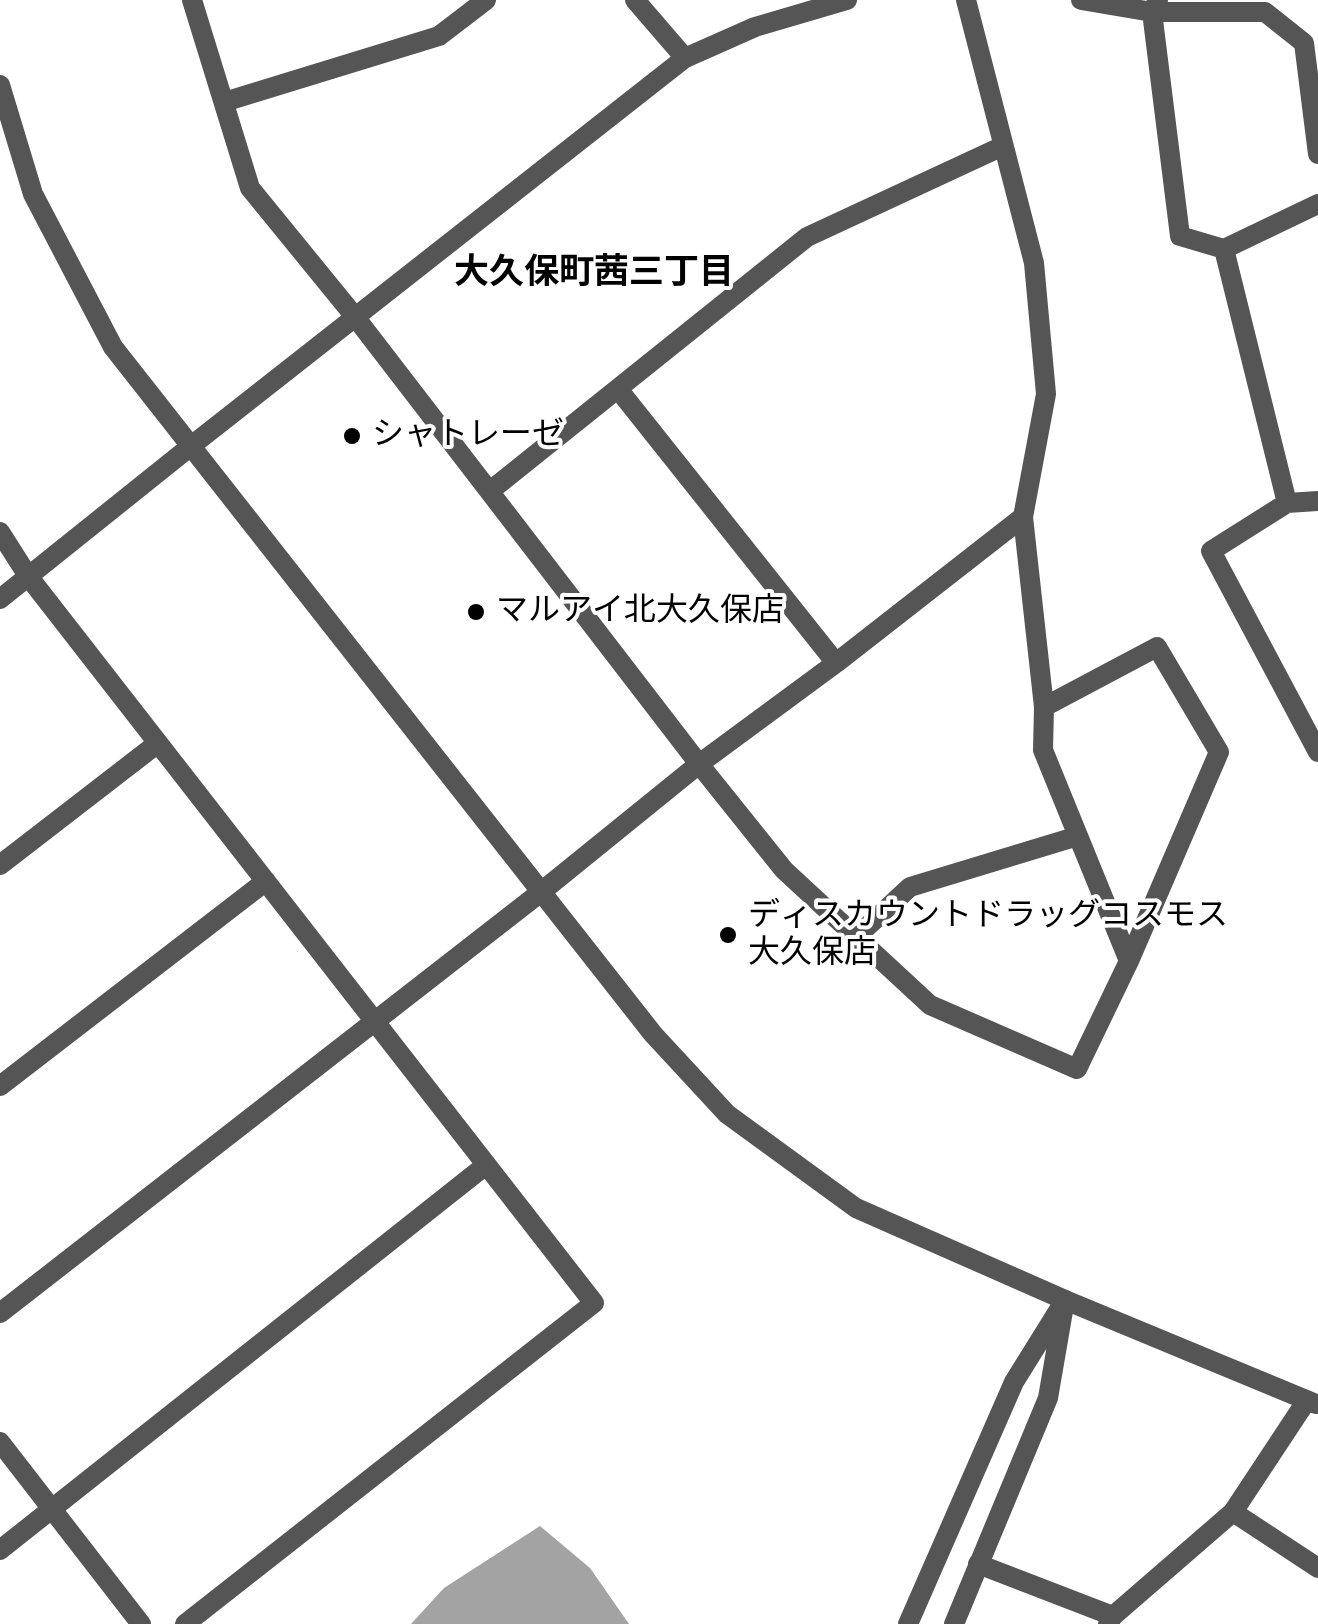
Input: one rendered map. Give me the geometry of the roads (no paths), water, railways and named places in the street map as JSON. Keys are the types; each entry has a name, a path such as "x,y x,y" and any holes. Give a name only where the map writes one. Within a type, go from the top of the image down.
{"street":[{"path":"192,0 250,188 356,318 784,870 930,1004 1077,1069 1219,752 1157,647 1044,706"},
{"path":"224,102 439,36 486,0"},
{"path":"635,0 686,58"},
{"path":"0,599 686,58 755,27 847,0"},
{"path":"966,0 1034,263 1046,394 1023,517 1044,706 1043,750 1128,961"},
{"path":"1081,0 1264,12 1304,43 1318,154"},
{"path":"1155,6 1180,236 1224,249 1318,204"},
{"path":"0,85 33,194 113,347 653,1034 727,1114 856,1208 1064,1300 1312,1402 1233,1512 1110,1620 978,1564"},
{"path":"490,491 807,238 1004,146"},
{"path":"1224,249 1287,503"},
{"path":"618,389 836,662"},
{"path":"1318,501 1287,503 1210,551 1318,752"},
{"path":"0,1313 541,892 699,764 1023,517"},
{"path":"0,532 28,576 594,1304 185,1624"},
{"path":"0,865 158,743"},
{"path":"856,937 910,887 1078,836"},
{"path":"0,1086 266,881"},
{"path":"0,1550 486,1165"},
{"path":"954,1624 1048,1398 1064,1300"},
{"path":"908,1624 1014,1382 1064,1300"},
{"path":"0,1442 141,1624"},
{"path":"1233,1512 1318,1568"}],"place":[{"name":"シャトレーゼ","path":"352,436"},
{"name":"マルアイ北大久保店","path":"476,612"},
{"name":"ディスカウントドラッグコスモス 大久保店","path":"728,935"}],"district":[{"name":"大久保町茜三丁目","path":"594,274"}]}
